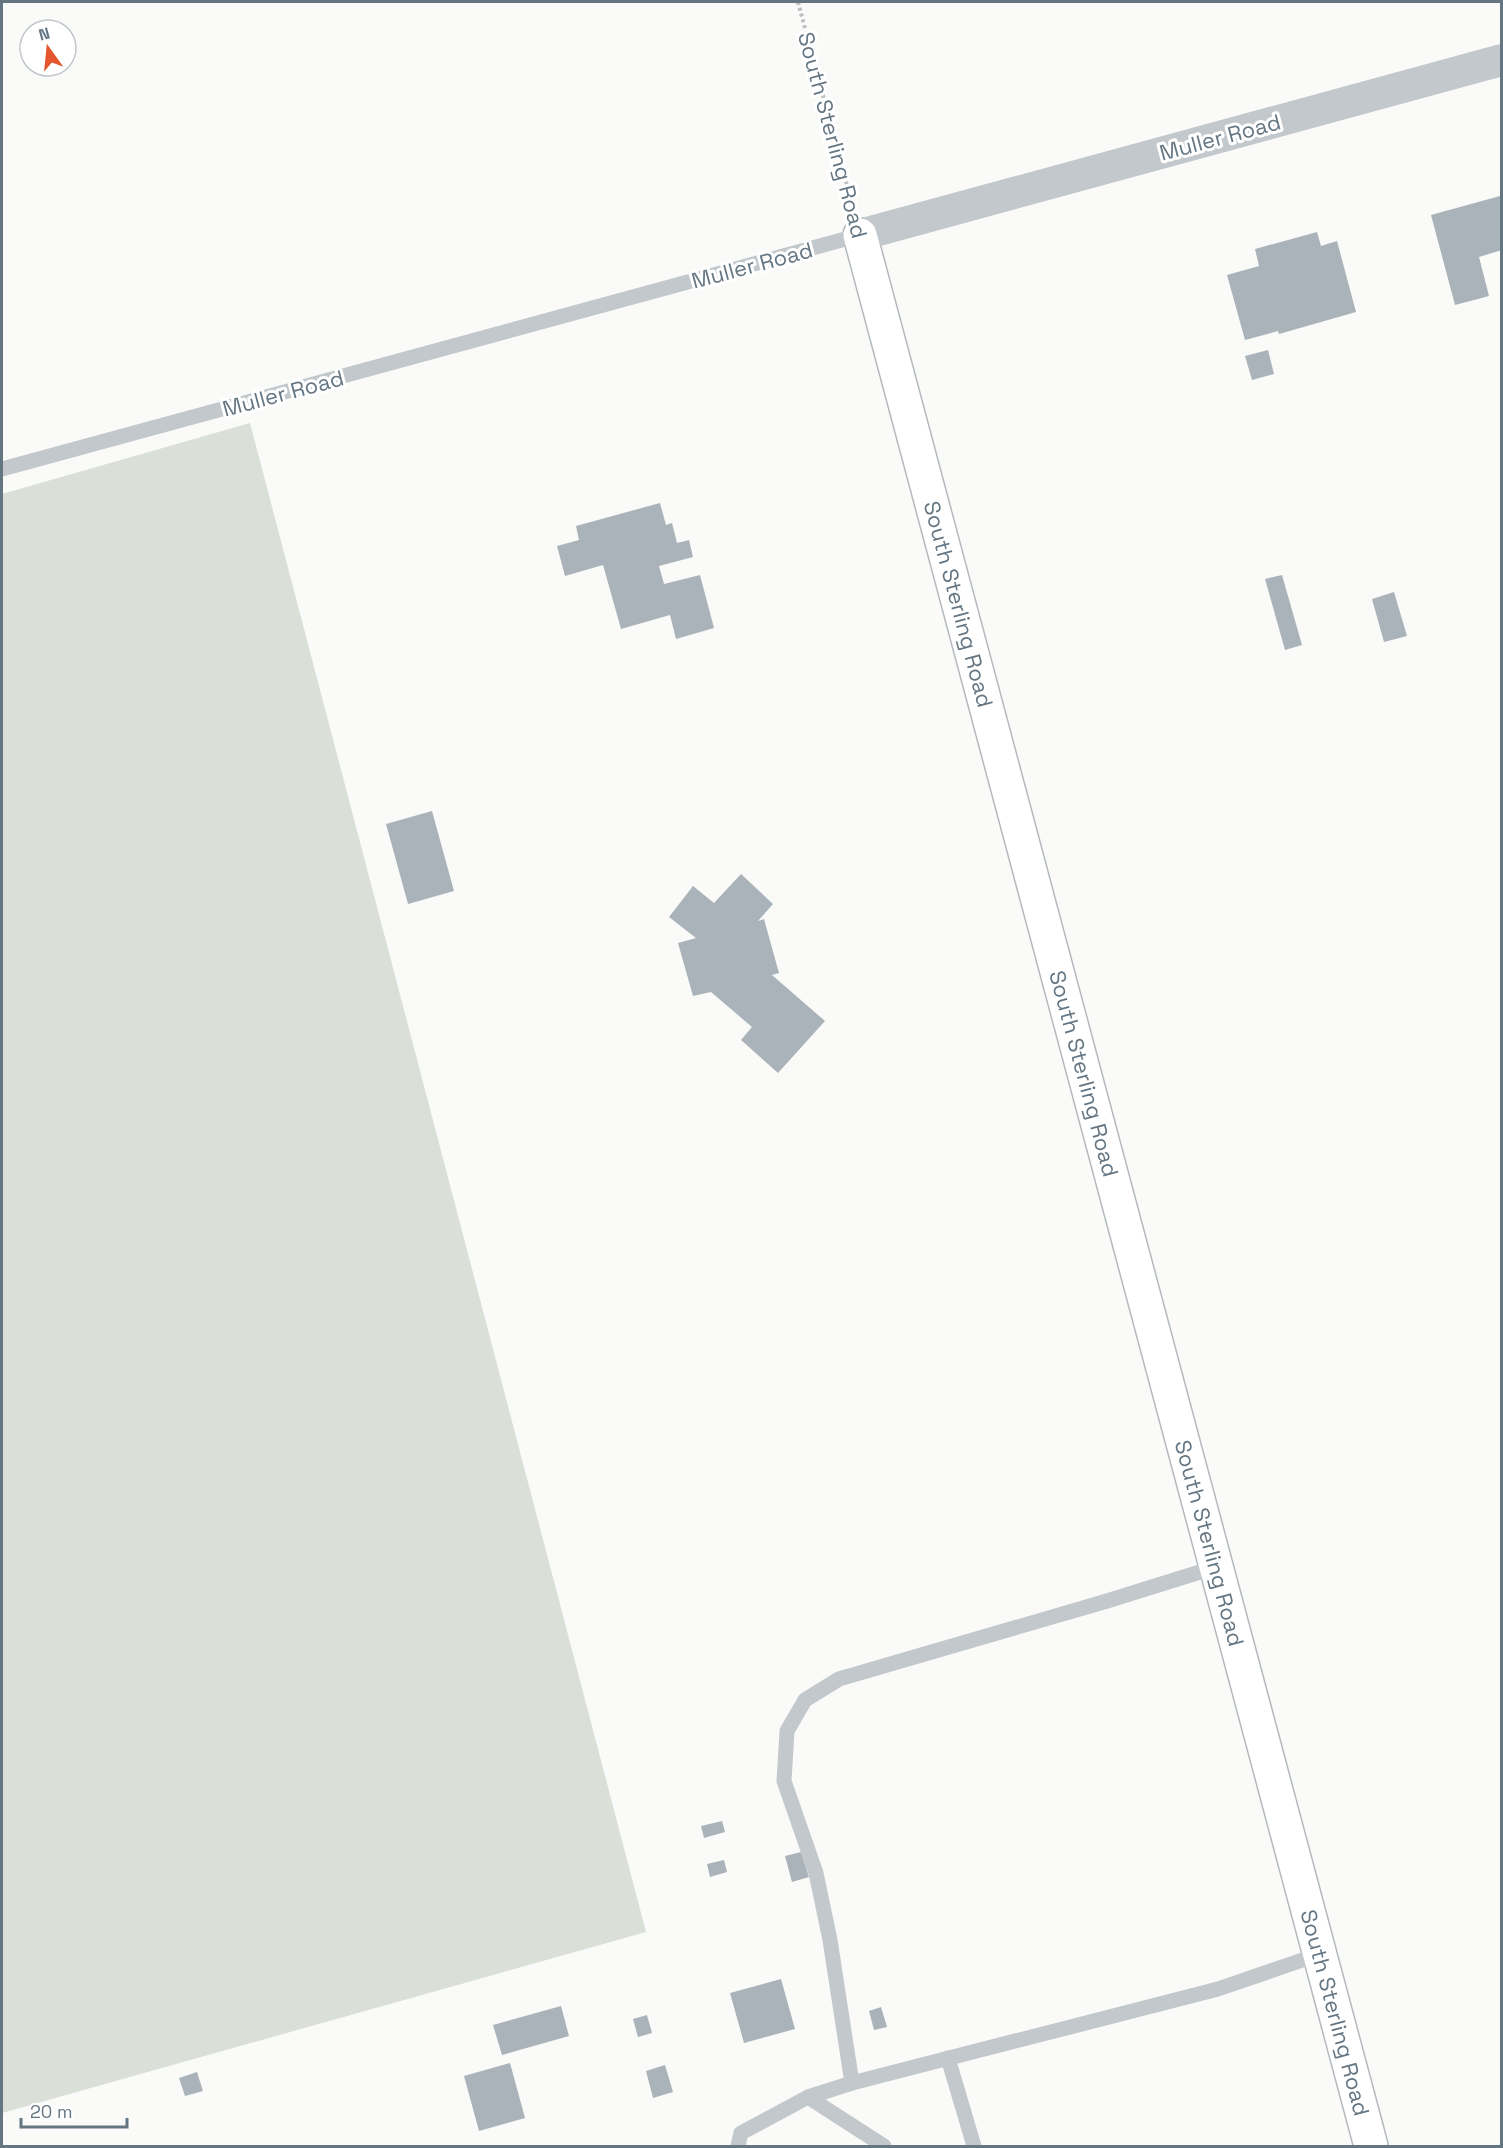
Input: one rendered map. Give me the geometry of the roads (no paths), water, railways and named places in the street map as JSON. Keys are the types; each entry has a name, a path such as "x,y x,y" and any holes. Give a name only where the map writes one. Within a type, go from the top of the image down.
{"street":[{"name":"Muller Road","path":"860,235 1502,60"},
{"name":"South Sterling Road","path":"860,235 1371,2146"}],"lane":[{"name":"Muller Road","path":"2,469 860,235"},
{"path":"852,2083 830,1940 816,1873 784,1781 787,1731 805,1700 839,1679 1216,1567"},
{"path":"738,2146 741,2133 808,2097 852,2083 1218,1989 1320,1954"},
{"path":"948,2058 974,2146"},
{"path":"808,2097 884,2146"}]}
